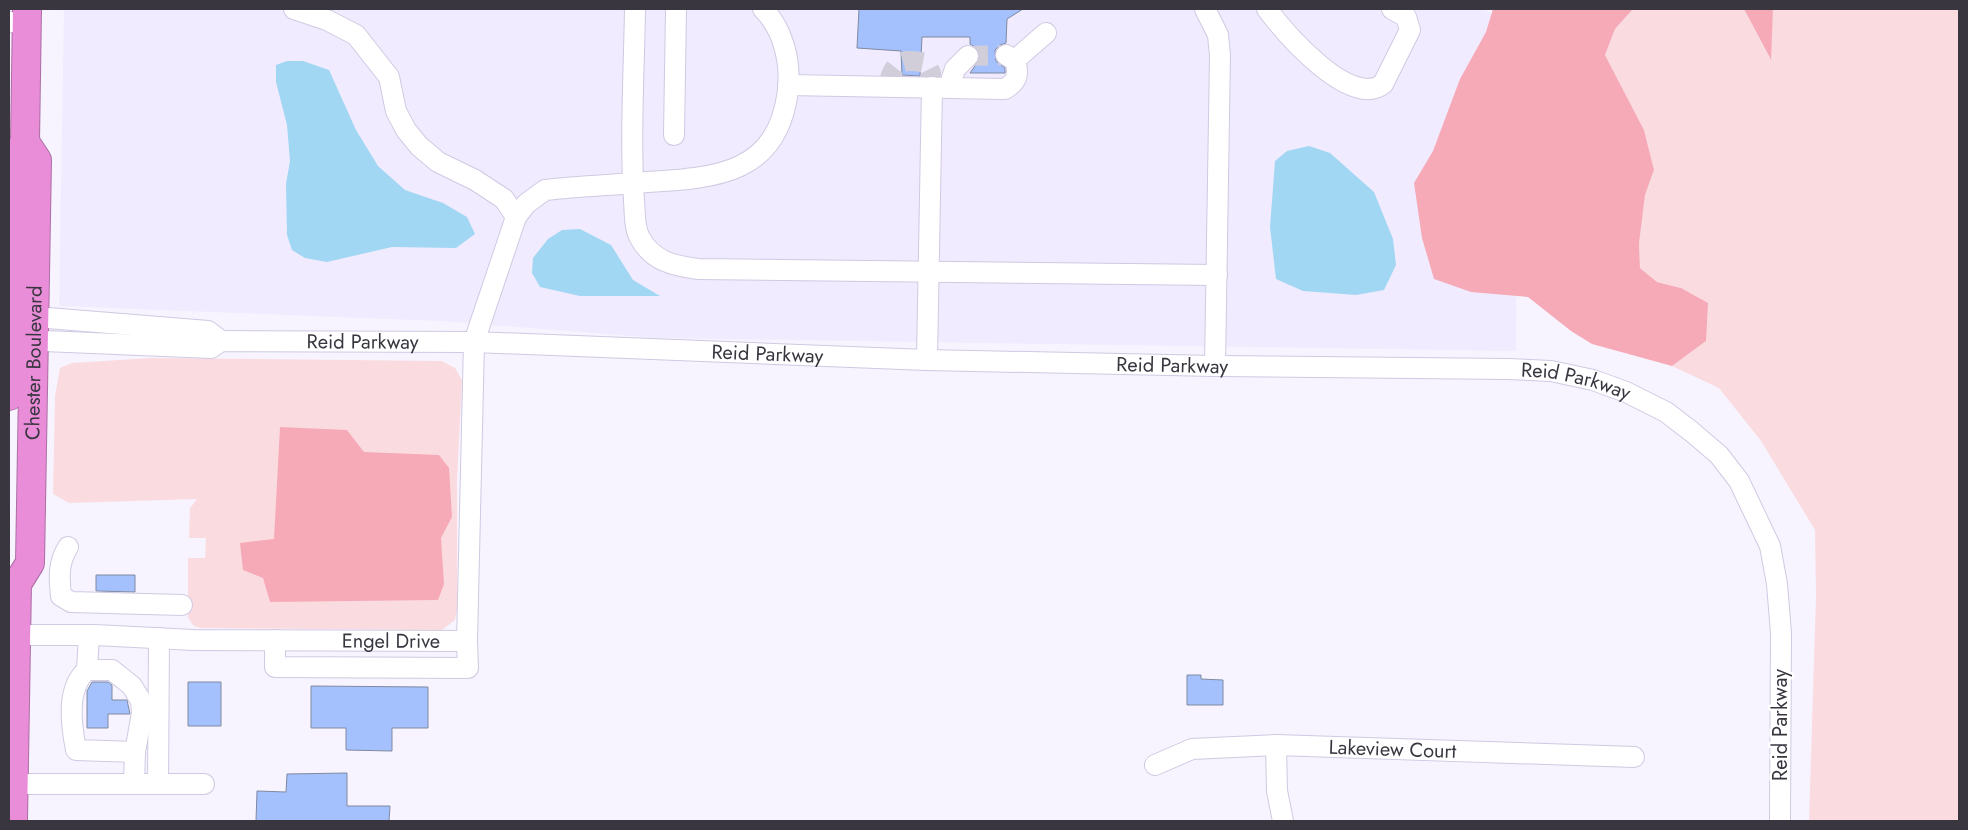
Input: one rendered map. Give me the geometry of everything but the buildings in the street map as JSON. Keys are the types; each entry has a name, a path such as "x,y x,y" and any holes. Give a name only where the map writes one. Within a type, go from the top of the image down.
{"highway":[{"name":"Chester Boulevard","path":"9,396 37,160 25,142 21,18"},
{"name":"Chester Boulevard","path":"13,821 13,577 30,563 12,183 15,158 25,142"}],"street":[{"path":"294,9 330,14 356,35 374,55 388,77 396,111 406,130 419,146 438,162 475,180 504,198 516,217 526,204 545,190 704,178 733,170 758,156 778,129 786,105 788,84 784,46 773,19 763,9"},
{"path":"635,9 633,183 639,236 648,250 662,261 680,267 1217,275"},
{"path":"674,135 676,9"},
{"path":"1267,9 1284,31 1321,67 1358,89 1366,91 1376,89 1383,84 1410,30 1406,17 1392,9"},
{"path":"1214,12 1220,55 1215,366"},
{"path":"788,84 1005,89 1015,83 1018,72 1011,58 1046,34"},
{"path":"927,360 929,272 940,87 968,56"},
{"name":"Engel Drive","path":"13,635 275,640 467,641 474,342 516,217"},
{"name":"Reid Parkway","path":"18,328 211,348 221,341 474,342 927,360 1551,371 1593,380 1626,392 1666,412 1719,455 1739,481 1770,546 1778,584 1781,633 1780,821"},
{"path":"68,547 60,559 60,580 61,596 71,602 182,605"},
{"path":"87,670 89,635"},
{"path":"112,670 113,636"},
{"path":"158,784 159,638"},
{"path":"275,640 275,666 468,668 467,641"},
{"path":"134,784 135,752 142,713 141,701 132,686 112,670 87,670 79,677 74,692 73,722 76,750 135,752"},
{"path":"1276,745 1277,791 1283,821"},
{"name":"Lakeview Court","path":"1155,765 1192,749 1276,745 1634,757"},
{"path":"12,771 134,784 204,784"}],"shaded area":[{"path":"64,9 1483,9 1519,29 1516,351 657,338 440,321 59,306"},
{"path":"1493,9 1633,9 1615,29 1605,55 1644,130 1654,170 1645,195 1639,244 1640,268 1657,282 1681,288 1708,303 1706,341 1672,366 1592,344 1571,331 1528,297 1471,292 1434,279 1422,238 1414,183 1433,151 1460,79 1486,32"},
{"path":"1633,9 1744,9 1770,59 1773,9 1959,9 1959,821 1809,821 1816,596 1815,530 1761,441 1719,388 1672,366 1706,341 1681,288 1657,282 1640,268 1639,244 1645,195 1654,170 1644,130 1605,55 1615,29"},
{"path":"1744,9 1773,9 1771,60"},
{"path":"151,358 442,361 455,368 462,380 457,481 457,609 455,620 442,630 201,628 194,626 188,618 188,558 205,558 206,538 189,538 190,508 197,499 69,503 53,494 55,396 60,368 72,363"},
{"path":"280,427 347,430 364,452 439,455 449,468 452,517 441,538 444,584 438,600 270,602 263,578 243,570 240,543 274,539"}],"water":[{"path":"287,61 303,61 329,70 356,130 378,166 405,190 443,203 467,217 475,234 456,248 392,247 327,262 305,258 292,250 287,235 286,184 290,161 287,125 276,82 276,65"},
{"path":"1309,146 1330,153 1374,192 1393,239 1396,265 1384,290 1356,295 1303,291 1276,279 1270,227 1275,161 1287,151"},
{"path":"580,229 611,245 633,280 660,296 580,296 540,287 532,273 533,258 548,239 562,230"}],"tunnel":[{"path":"968,56 1006,55"},
{"path":"888,86 896,66 905,61 911,61 926,63 931,73 932,87"}]}
